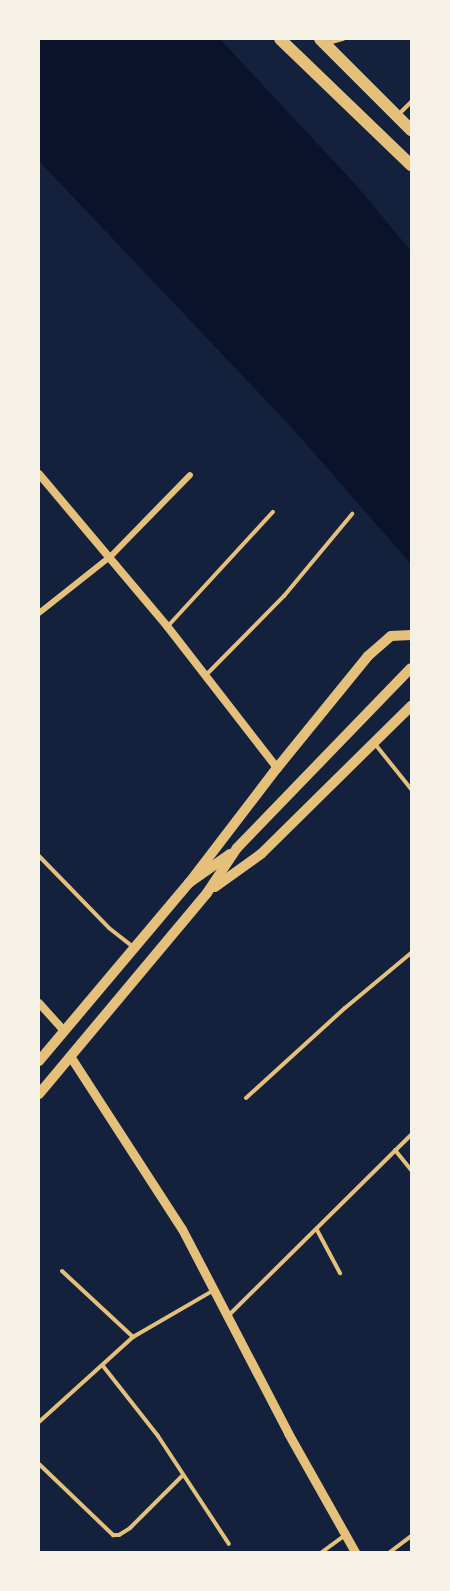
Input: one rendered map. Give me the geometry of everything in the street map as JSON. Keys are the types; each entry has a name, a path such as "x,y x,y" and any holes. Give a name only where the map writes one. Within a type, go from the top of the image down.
{"highway":[{"path":"280,39 411,165"},
{"path":"322,42 411,130"}],"main road":[{"path":"39,1061 189,883 277,768 383,642 396,634 411,635"},
{"path":"189,883 237,848 411,668"},
{"path":"207,893 261,854 411,706"},
{"path":"39,1094 207,893 237,848"},
{"path":"70,1056 182,1229 355,1552"}],"street":[{"path":"39,474 111,556 168,626 204,677 277,768"},
{"path":"39,613 111,556 190,475"},
{"path":"39,1003 64,1031"}],"lane":[{"path":"322,42 343,39"},
{"path":"396,117 411,102"},
{"path":"168,626 273,512"},
{"path":"204,677 258,625 352,514"},
{"path":"372,742 411,789"},
{"path":"39,856 109,928 134,947"},
{"path":"246,1098 345,1008 411,953"},
{"path":"228,1317 411,1135"},
{"path":"395,1150 411,1170"},
{"path":"317,1230 340,1273"},
{"path":"62,1271 133,1337"},
{"path":"39,1422 133,1337 214,1289"},
{"path":"103,1366 158,1436 229,1544"},
{"path":"39,1464 113,1535 119,1535 130,1528 183,1475"},
{"path":"322,1552 345,1534"},
{"path":"390,1552 411,1536"}],"water":[{"path":"39,39 220,39 357,186 411,251 411,564 293,429 39,161"}]}
